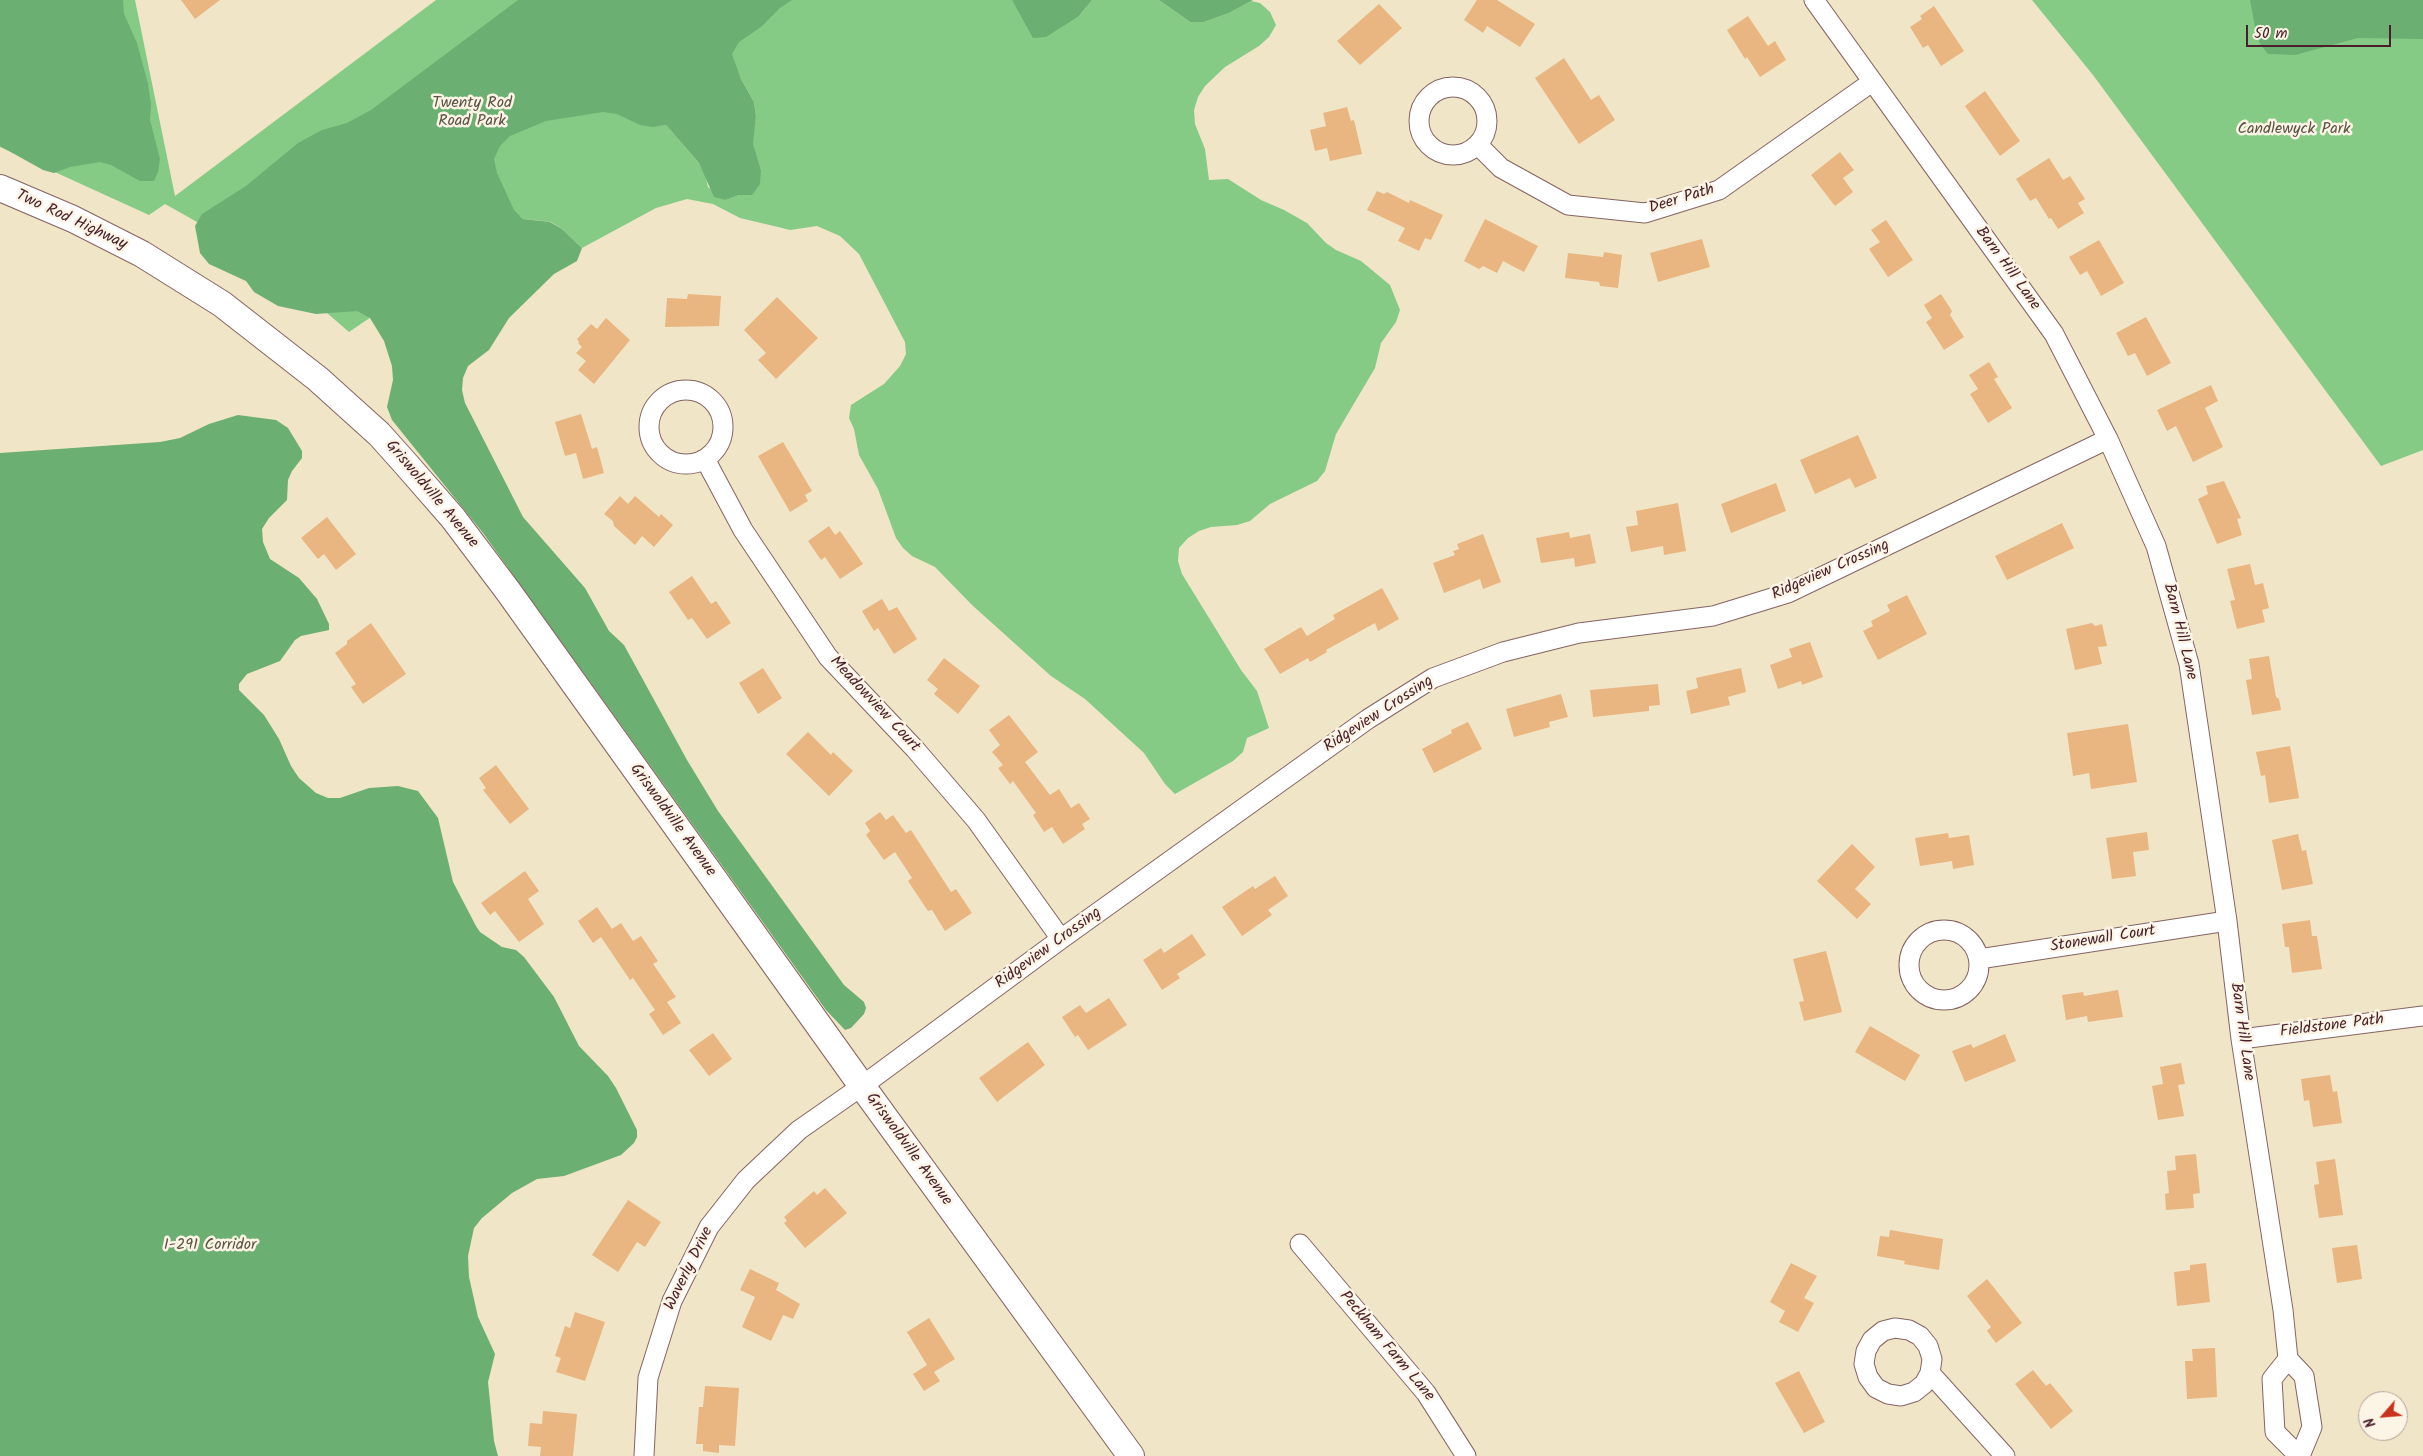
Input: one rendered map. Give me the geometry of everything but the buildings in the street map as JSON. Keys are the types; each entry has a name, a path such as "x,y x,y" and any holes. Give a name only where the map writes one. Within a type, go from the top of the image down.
{"street":[{"name":"Barn Hill Lane","path":"1814,0 2054,334 2108,439 2156,546 2189,664 2227,921 2241,1038 2283,1310 2288,1359"},
{"name":"Deer Path","path":"1478,144 1501,168 1568,205 1645,213 1719,190 1872,82"},
{"name":"Two Rod Highway","path":"0,188 72,219 142,254"},
{"name":"Griswoldville Avenue","path":"142,254 222,304 285,351 379,434 428,489 508,591 862,1086 1131,1456"},
{"name":"Ridgeview Crossing","path":"862,1086 1061,939 1368,719 1434,678 1503,652 1580,632 1713,616 1788,593 2108,439"},
{"name":"Meadowview Court","path":"705,459 743,530 828,656 915,748 976,820 1061,939"},
{"name":"Stonewall Court","path":"1979,959 2227,921"},
{"name":"Fieldstone Path","path":"2241,1038 2423,1016"},
{"name":"Waverly Drive","path":"644,1456 648,1378 672,1301 709,1227 746,1180 799,1130 862,1086"},
{"name":"Peckham Farm Lane","path":"1300,1244 1426,1393 1466,1456"},
{"path":"2288,1359 2304,1376 2312,1427 2299,1456 2275,1432 2272,1379 2288,1359"},
{"path":"1930,1372 2005,1456"}],"green space":[{"name":"Twenty Rod Road Park","path":"0,0 135,0 175,196 436,0 1012,0 1015,4 1079,16 1092,0 1159,0 1190,22 1204,22 1229,13 1251,1 1260,3 1270,12 1276,25 1269,37 1259,46 1225,67 1205,86 1198,97 1194,110 1195,124 1205,149 1209,180 1228,179 1261,200 1307,223 1326,243 1336,250 1361,261 1390,285 1400,310 1396,322 1381,343 1375,368 1336,434 1325,471 1317,481 1270,504 1250,521 1237,525 1211,527 1199,531 1188,538 1179,548 1178,561 1182,574 1241,670 1257,691 1269,728 1247,738 1243,752 1233,761 1175,794 1165,784 1144,753 1085,699 1051,676 972,605 935,567 912,556 896,538 878,489 859,455 854,429 849,418 851,405 884,384 900,366 906,354 905,342 859,254 840,236 817,226 790,230 740,218 713,204 687,199 656,208 582,248 562,229 551,222 523,219 520,216 349,332 327,313 197,222 165,204 149,215 0,147","holes":["736,67 754,102 756,116 752,144 761,170 751,195 739,195 726,200 708,187 705,174 699,163 666,125 650,126"]},
{"path":"0,0 123,0 124,14 137,43 148,84 151,104 150,120 160,159 154,181 140,181 111,165 100,162 70,167 54,173 43,170 0,146"},
{"name":"Twenty Rod Road Park","path":"518,0 792,0 780,8 761,27 739,42 732,54 741,79 754,102 756,116 753,144 761,170 760,184 752,195 739,195 726,200 714,197 699,163 666,125 653,127 640,125 617,114 603,112 546,121 510,136 500,146 494,159 497,173 514,210 523,219 550,222 562,229 582,248 577,261 554,274 509,318 489,350 468,366 463,378 462,390 465,403 523,517 585,588 609,631 624,645 687,760 718,811 844,985 864,1002 866,1008 864,1014 851,1028 845,1030 826,1010 483,533 392,420 387,407 393,380 392,366 384,341 370,318 357,311 316,314 278,306 254,292 246,281 209,264 200,253 195,226 202,214 246,186 298,143 322,130 347,123 371,110"},
{"path":"1012,0 1092,0 1079,16 1046,37 1033,38"},
{"path":"1159,0 1253,0 1229,13 1204,22 1190,22"},
{"name":"Candlewyck Park","path":"2032,0 2423,0 2423,450 2381,466 2093,75"},
{"path":"2250,0 2423,0 2423,39 2358,38 2295,55 2268,54 2260,44 2256,32"},
{"name":"I-291 Corridor","path":"238,415 276,420 288,428 302,451 302,458 288,480 287,500 269,518 262,529 263,542 270,559 299,578 317,599 329,624 329,630 301,636 295,640 280,661 247,674 239,684 239,690 264,715 299,778 316,793 328,798 340,798 369,788 398,786 418,791 438,818 453,882 476,926 480,932 502,947 516,950 524,957 554,997 579,1046 608,1076 616,1088 637,1130 637,1137 634,1143 621,1155 564,1176 537,1179 512,1193 482,1218 474,1228 468,1256 469,1277 478,1317 495,1354 488,1382 494,1441 498,1456 0,1456 0,453 160,442 180,438 209,424"}]}
